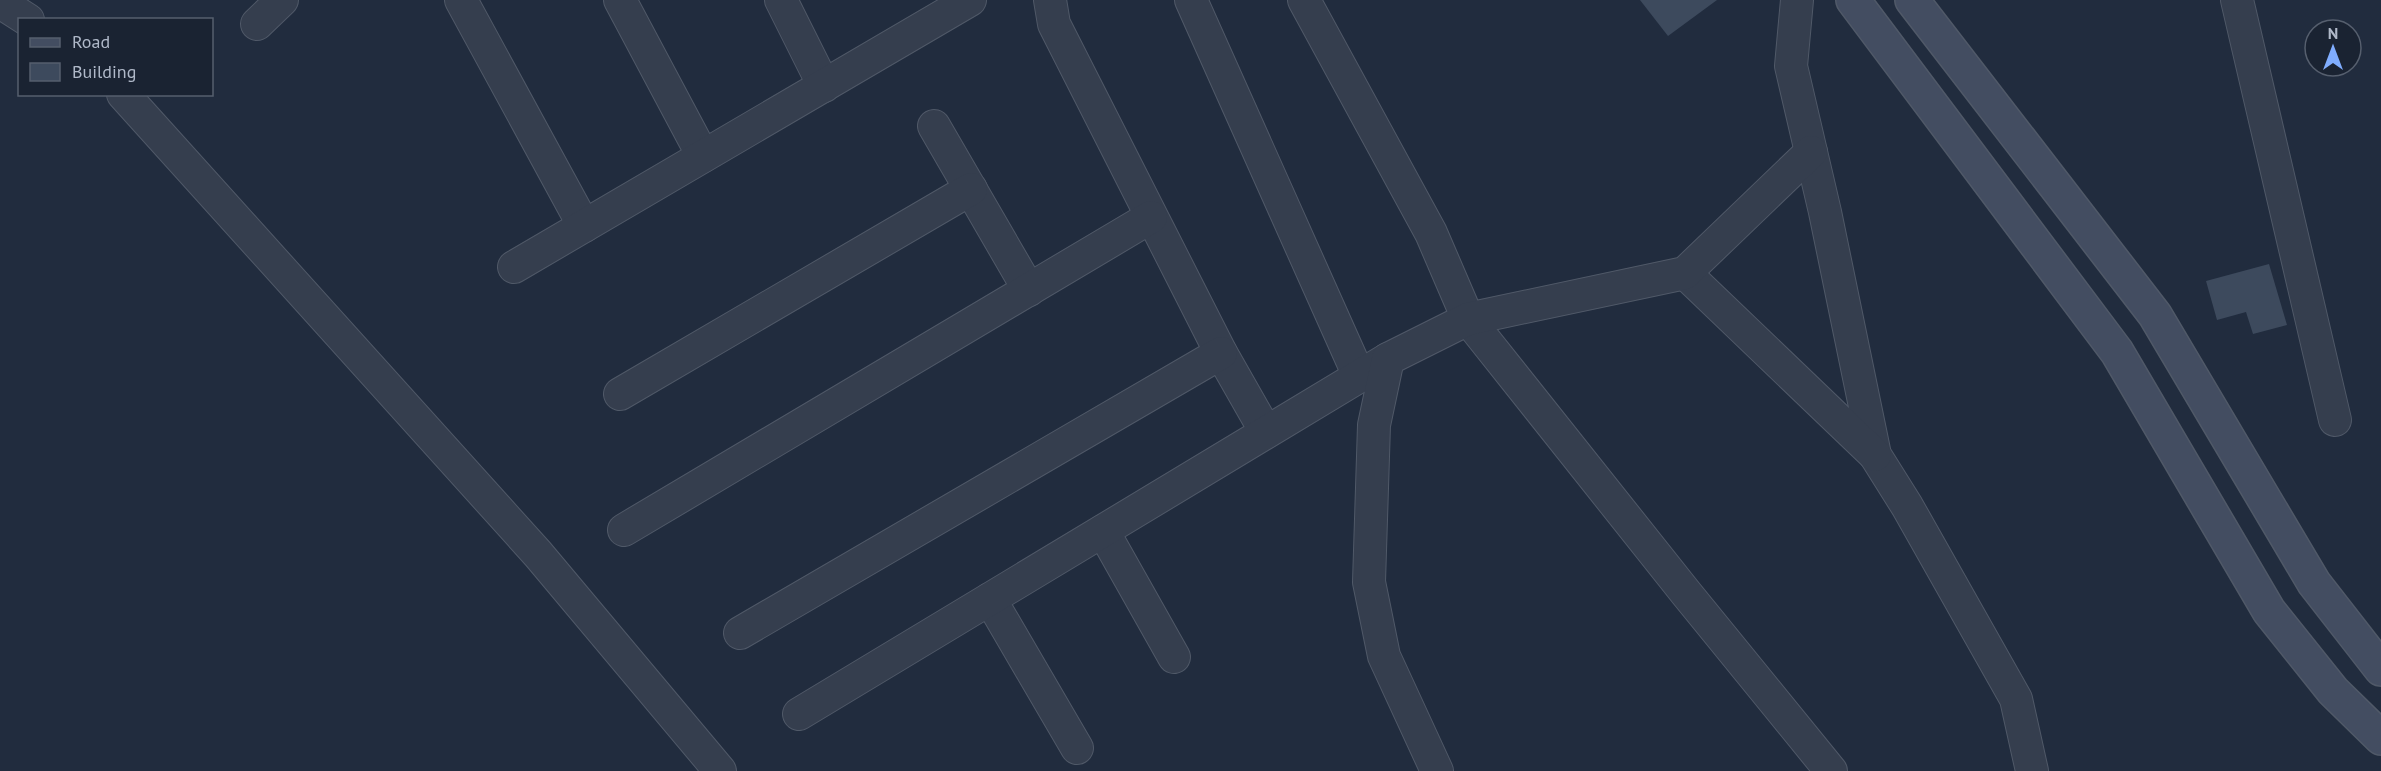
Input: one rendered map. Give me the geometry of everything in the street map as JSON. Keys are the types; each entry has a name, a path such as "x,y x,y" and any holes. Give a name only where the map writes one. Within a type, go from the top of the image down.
{"main road":[{"path":"1853,0 2117,352 2269,612 2333,691 2381,738"},
{"path":"1912,0 2155,315 2314,583 2379,666"}],"street":[{"path":"257,24 282,0"},
{"path":"461,0 584,226"},
{"path":"620,0 703,156"},
{"path":"781,0 824,86"},
{"path":"1050,0 1054,24 1221,353 1266,432"},
{"path":"1191,0 1359,376"},
{"path":"1305,0 1431,233 1468,319 1831,771"},
{"path":"1797,0 1791,66 1875,455"},
{"path":"2237,0 2335,420"},
{"path":"0,2 25,18"},
{"path":"514,267 824,86 954,4"},
{"path":"125,96 538,554 720,771"},
{"path":"934,126 1029,290"},
{"path":"799,714 1359,376 1468,319 1685,273 1811,152"},
{"path":"621,394 971,189"},
{"path":"624,530 1151,217"},
{"path":"1685,273 1875,455 1907,506 2016,699 2032,771"},
{"path":"740,633 1221,353"},
{"path":"1388,359 1374,425 1369,582 1384,656 1437,771"},
{"path":"1103,531 1174,657"},
{"path":"990,599 1077,748"}],"building":[{"path":"1640,0 1717,0 1668,36"},
{"path":"2269,264 2287,325 2253,334 2246,312 2217,320 2206,281"}]}
